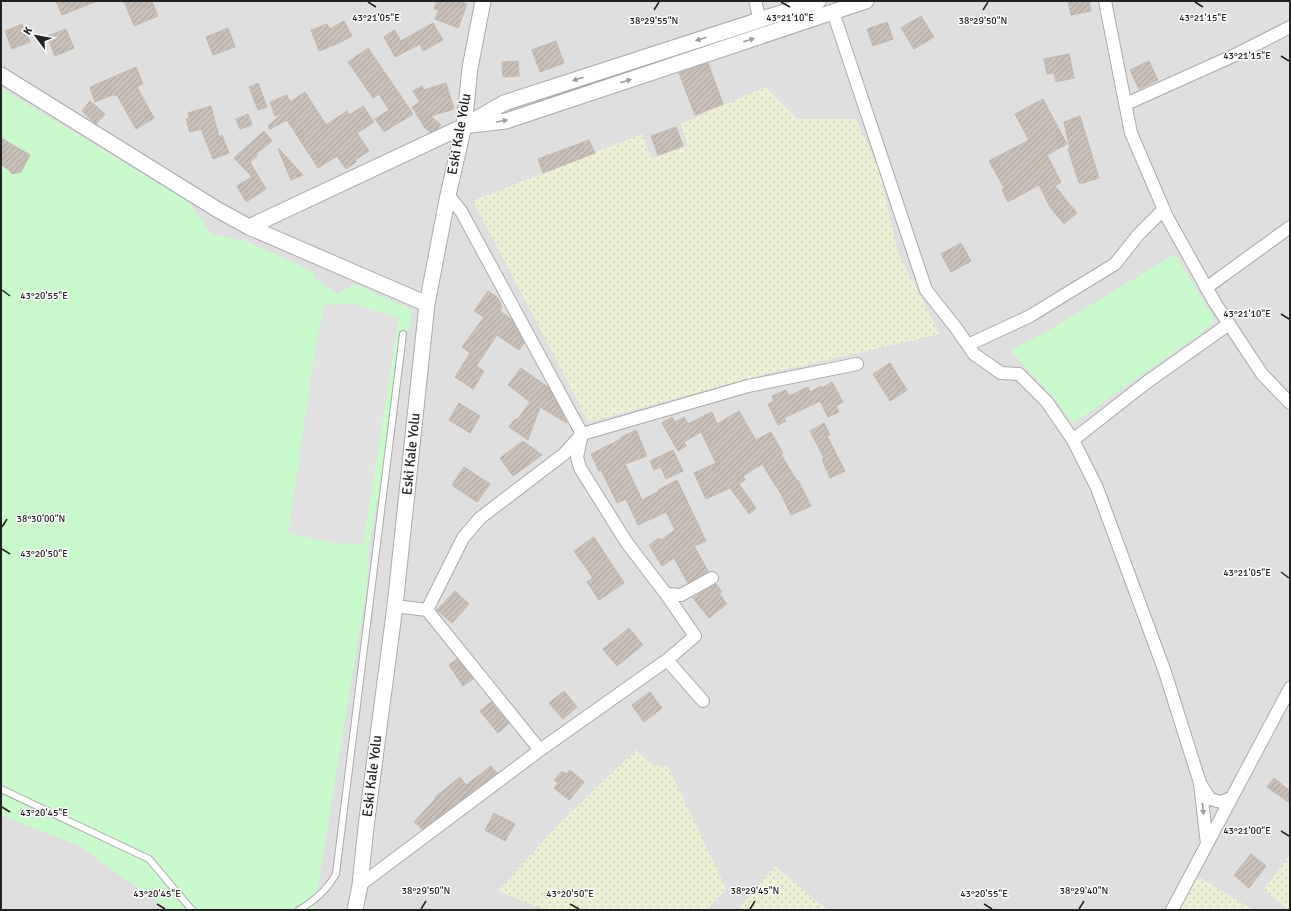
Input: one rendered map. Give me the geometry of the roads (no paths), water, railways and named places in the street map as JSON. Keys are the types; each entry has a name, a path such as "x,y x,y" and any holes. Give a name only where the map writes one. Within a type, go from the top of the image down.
{"street":[{"name":"Eski Kale Yolu","path":"355,910 360,885 366,827 395,606 427,304 448,195 464,126 470,68 483,1"},
{"path":"754,1 760,20"},
{"path":"249,227 464,126 504,103 818,1"},
{"path":"464,126 506,121 866,1"},
{"path":"1105,1 1131,133 1164,209 1206,288 1229,324 1262,374 1290,403"},
{"path":"833,12 926,290 974,354 1002,373 1019,374 1047,402 1072,440 1097,488 1160,657 1200,783 1207,844"},
{"path":"1126,104 1235,55 1290,27"},
{"path":"1,75 218,210 249,227 427,304"},
{"path":"360,885 540,750 667,660 695,636 627,542 580,468 578,457 582,434 461,211 448,195"},
{"path":"968,345 1030,316 1116,264 1138,235 1164,209"},
{"path":"1206,288 1290,227"},
{"path":"1072,440 1147,382 1229,324"},
{"path":"427,610 463,538 480,518 564,454 582,434 748,386 857,364"},
{"path":"666,594 681,594 712,578"},
{"path":"395,606 427,610 540,750"},
{"path":"667,660 703,701"},
{"path":"1172,910 1290,688"},
{"path":"1200,783 1210,799 1221,802 1231,798"}],"lane":[{"path":"299,910 313,901 328,887 336,874 403,334"},
{"path":"1,790 149,859 192,910"}]}
